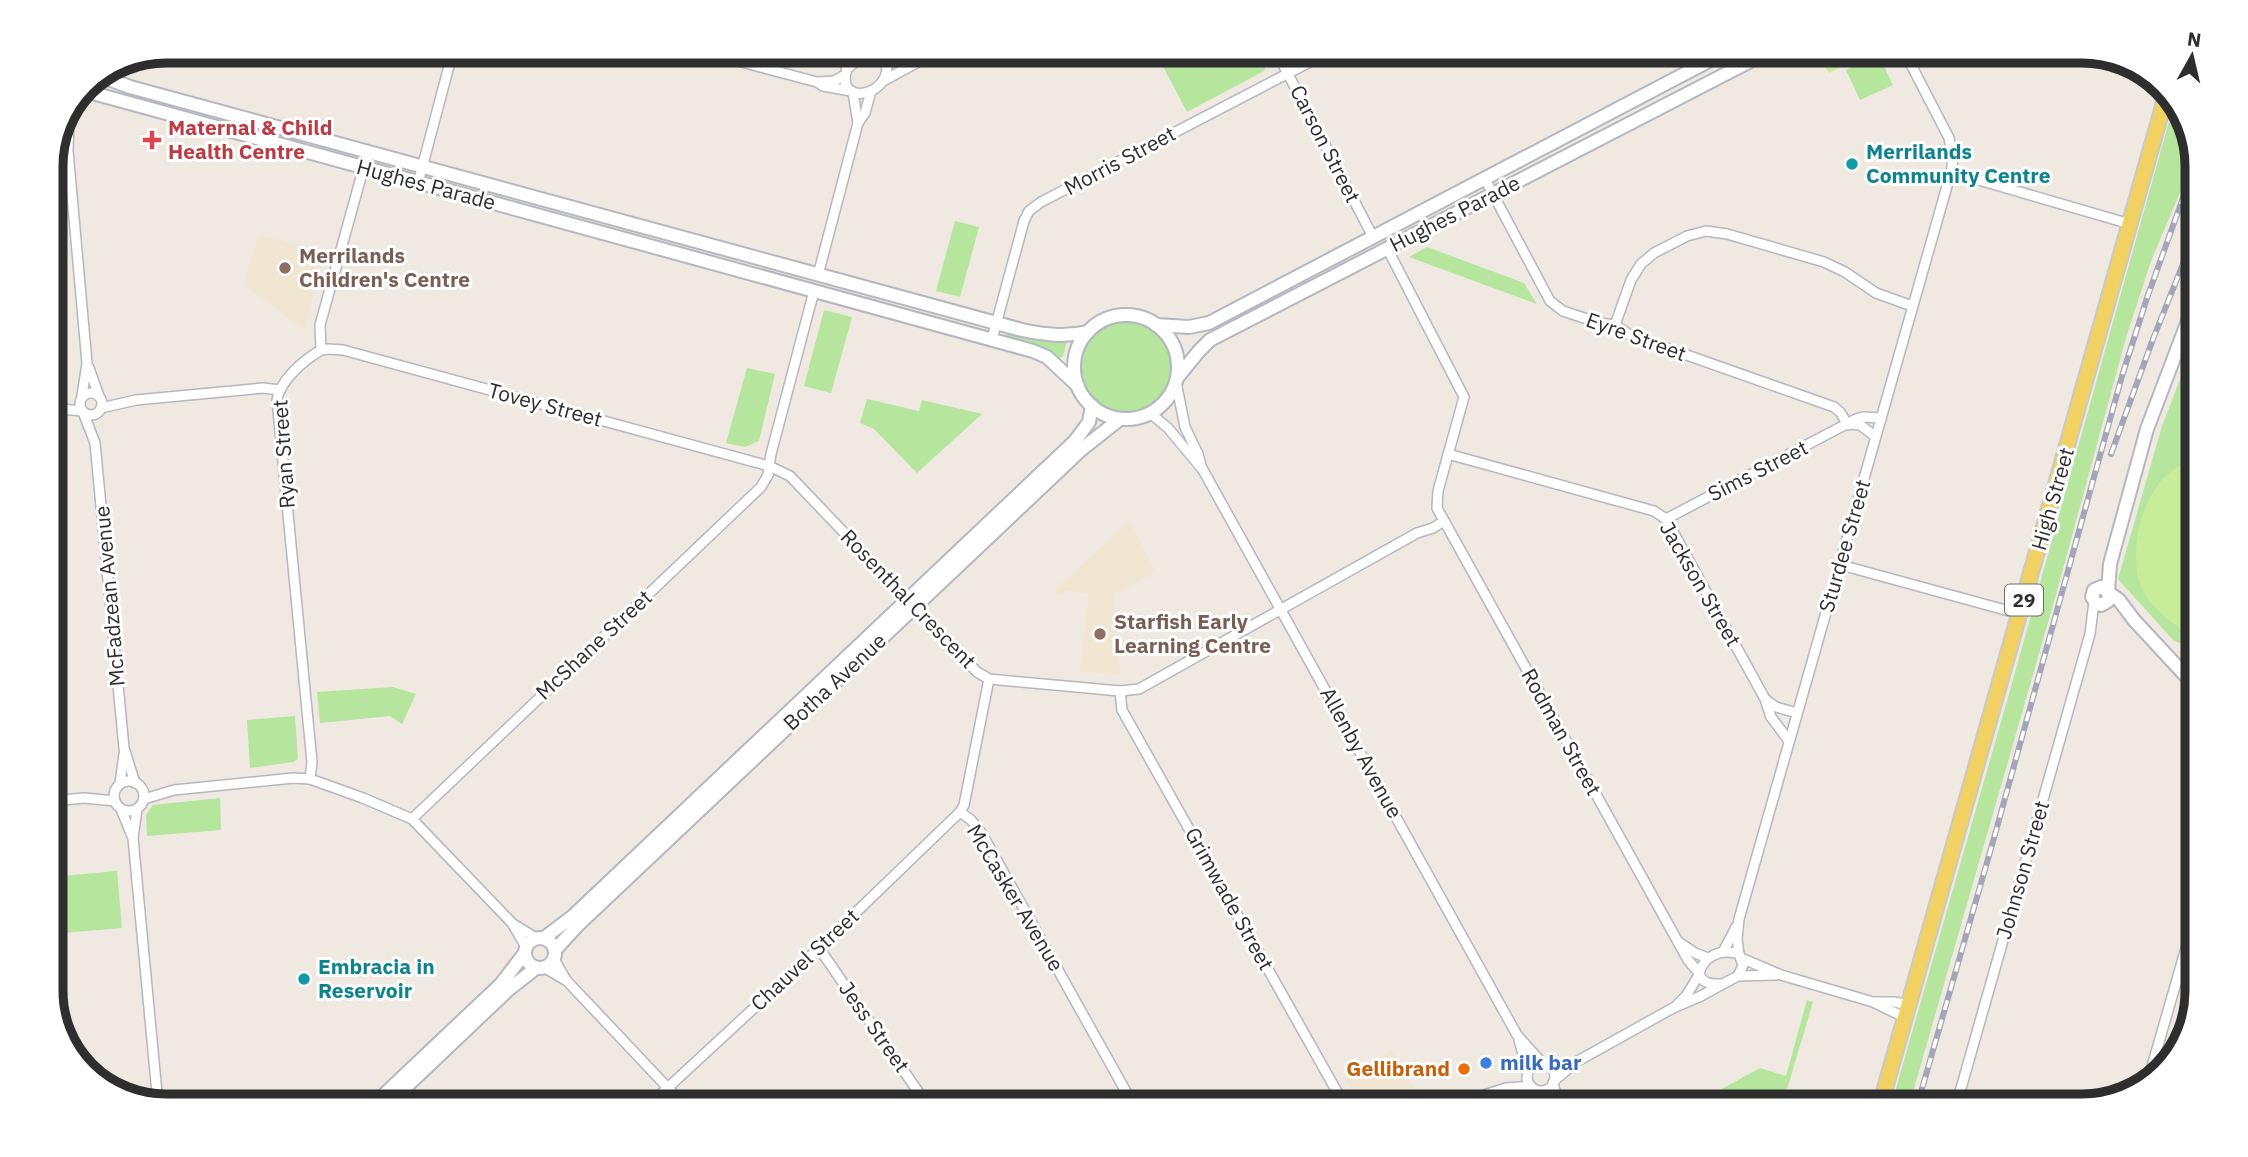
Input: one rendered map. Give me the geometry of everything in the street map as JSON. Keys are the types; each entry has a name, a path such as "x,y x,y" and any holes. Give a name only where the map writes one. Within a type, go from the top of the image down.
{"main road":[{"name":"High Street","path":"1884,1094 2164,104"}],"street":[{"path":"418,183 450,63"},
{"path":"745,63 817,82 834,81 857,63"},
{"path":"843,63 845,82 852,92 858,123"},
{"path":"884,80 887,74 886,63"},
{"path":"817,82 823,86 864,93 914,63"},
{"name":"Carson Street","path":"1283,63 1373,237"},
{"name":"Morris Street","path":"992,339 1024,220 1029,211 1041,202 1308,63"},
{"name":"Hughes Parade","path":"1156,325 1188,327 1209,323 1705,63"},
{"name":"Sturdee Street","path":"1740,956 1737,939 1740,919 1951,172 1953,159 1949,138 1910,63"},
{"name":"Hughes Parade","path":"1177,380 1210,340 1745,64"},
{"name":"Hughes Parade","path":"109,81 996,323 1051,336 1088,332"},
{"path":"818,275 858,123 865,113 871,91"},
{"name":"Hughes Parade","path":"91,96 992,339 1047,356 1078,386"},
{"path":"68,135 87,363 81,398 82,411"},
{"path":"66,144 68,151"},
{"path":"321,351 320,326 368,152"},
{"path":"1951,172 2130,224"},
{"name":"Eyre Street","path":"1485,178 1554,305 1563,311 1599,323 1615,324 1630,335 1833,407 1849,424"},
{"path":"1615,324 1631,280 1641,264 1654,253 1687,236 1706,231 1727,234 1824,262 1845,272 1876,293 1912,306"},
{"path":"1373,237 1388,248 1464,397 1437,497 1437,508 1442,518"},
{"path":"723,266 727,250"},
{"path":"769,466 814,291"},
{"path":"1121,316 1133,316 1156,325 1167,335 1175,348 1177,380 1170,395 1150,413 1139,417 1120,419 1092,406 1083,397 1074,372 1075,358 1088,332 1097,324 1121,316"},
{"name":"Johnson Street","path":"1959,1094 2090,634 2103,597 2147,429 2185,329"},
{"name":"Tovey Street","path":"321,351 328,348 343,349 769,466"},
{"name":"Ryan Street","path":"310,779 312,762 277,400 279,390 310,357 321,351"},
{"path":"87,363 100,397 101,409"},
{"name":"Allenby Avenue","path":"1177,380 1185,427 1203,470"},
{"path":"63,409 92,415 101,409 136,400 263,388 279,390"},
{"path":"63,404 88,393 100,397 136,400"},
{"name":"Botha Avenue","path":"1013,507 1074,442 1088,422 1092,406"},
{"name":"McFadzean Avenue","path":"101,409 95,443 124,748 118,787"},
{"name":"McFadzean Avenue","path":"82,411 95,443"},
{"name":"Allenby Avenue","path":"1150,413 1172,433 1203,470 1517,1035 1528,1072"},
{"name":"Sims Street","path":"1666,519 1863,417 1881,418"},
{"name":"Botha Avenue","path":"397,1094 502,984 532,944 573,916 673,828 1013,507 1120,419"},
{"path":"1849,424 1860,425 1875,436"},
{"path":"1172,433 1185,427"},
{"name":"Jackson Street","path":"1448,454 1654,511 1666,519 1765,699 1771,717 1789,741"},
{"name":"Rosenthal Crescent","path":"769,466 790,476 976,672 989,678 1120,691 1139,689 1417,533 1433,528 1442,518"},
{"name":"McShane Street","path":"412,819 761,487 768,475 769,466"},
{"name":"Rodman Street","path":"1442,518 1679,943 1699,974"},
{"path":"1841,565 2020,614"},
{"path":"2103,597 2119,600 2185,674"},
{"name":"McCasker Avenue","path":"989,678 964,805 960,812 971,820 982,834 1127,1094"},
{"name":"Grimwade Street","path":"1120,691 1122,710 1338,1094"},
{"path":"1765,699 1776,707 1797,713"},
{"name":"McFadzean Avenue","path":"124,748 138,785"},
{"path":"157,1093 133,838 137,809 144,799 174,790 293,778 310,779 363,798 412,819 532,944 551,943 548,961"},
{"path":"63,800 84,798 130,782 174,790"},
{"path":"138,785 144,799"},
{"path":"118,787 118,805 133,838"},
{"path":"84,798 118,805 129,811 137,809"},
{"name":"Chauvel Street","path":"661,1094 960,812"},
{"name":"Botha Avenue","path":"386,1094 508,990 548,961 577,926 673,828"},
{"name":"Sturdee Street","path":"1723,952 1740,919"},
{"path":"1679,943 1708,958"},
{"path":"532,944 527,963 548,961"},
{"name":"Jess Street","path":"819,948 920,1094"},
{"path":"1673,1008 1686,996 1708,958 1731,952 1782,975 1908,1012"},
{"path":"2152,1066 2185,952"},
{"path":"1738,975 1742,965 1740,956"},
{"path":"548,961 674,1094"},
{"path":"1699,974 1703,981 1721,984"},
{"path":"1541,1090 1546,1089 1576,1062 1738,975 1782,975"},
{"name":"Allenby Avenue","path":"1517,1035 1542,1063"},
{"path":"1551,1068 1576,1062"},
{"path":"1506,1088 1533,1065 1542,1063 1551,1068 1554,1074 1556,1094"},
{"path":"1528,1072 1527,1080 1531,1086"},
{"path":"1487,1094 1506,1088 1531,1086 1545,1094"}],"shaded area":[{"name":"Merrilands Children's Centre","path":"259,235 325,252 304,330 243,284"},
{"name":"Starfish Early Learning Centre","path":"1130,522 1155,572 1113,596 1120,675 1080,671 1089,594 1066,590 1060,596 1054,590"},
{"path":"1392,1051 1417,1094 1354,1094 1343,1075"}],"green space":[{"path":"1161,63 1266,63 1264,71 1187,112"},
{"path":"1824,63 1849,63 1829,73"},
{"path":"1860,63 1882,63 1893,85 1860,100 1846,70"},
{"path":"2171,115 2183,146 2185,181 2151,261 2126,338 2057,591 1912,1094 1894,1094"},
{"path":"955,221 979,227 960,297 936,291"},
{"path":"1427,247 1524,283 1537,304 1409,257"},
{"path":"824,310 852,317 831,393 804,386"},
{"path":"1126,319 1144,323 1160,333 1170,349 1174,367 1170,385 1160,401 1144,411 1126,415 1108,411 1092,401 1082,385 1078,367 1082,349 1092,333 1108,323"},
{"path":"1002,330 1067,340 1063,356 1060,358 1021,344"},
{"path":"2185,367 2185,644 2174,641 2118,579 2162,426"},
{"path":"747,368 775,374 759,441 745,447 726,443"},
{"path":"867,399 919,411 922,400 982,414 917,473 874,429 860,423"},
{"path":"2185,463 2185,631 2151,603 2142,589 2136,563 2138,535 2145,508 2162,480"},
{"path":"393,687 416,694 402,724 390,716 320,723 317,692"},
{"path":"295,716 298,759 250,768 247,720"},
{"path":"220,798 221,830 147,836 146,815 153,805"},
{"path":"117,871 122,928 63,933 63,876"},
{"path":"1807,1000 1813,1002 1786,1094 1713,1094 1760,1068 1786,1076"}],"railway":[{"path":"1920,1094 2122,376 2185,192"},
{"path":"2111,454 2185,259"}],"place":[{"name":"Maternal & Child Health Centre","path":"152,140"},
{"name":"Merrilands Community Centre","path":"1852,164"},
{"name":"Merrilands Children's Centre","path":"285,268"},
{"name":"Starfish Early Learning Centre","path":"1100,634"},
{"name":"Embracia in Reservoir","path":"304,979"},
{"name":"milk bar","path":"1486,1063"},
{"name":"Gellibrand","path":"1464,1069"}]}
